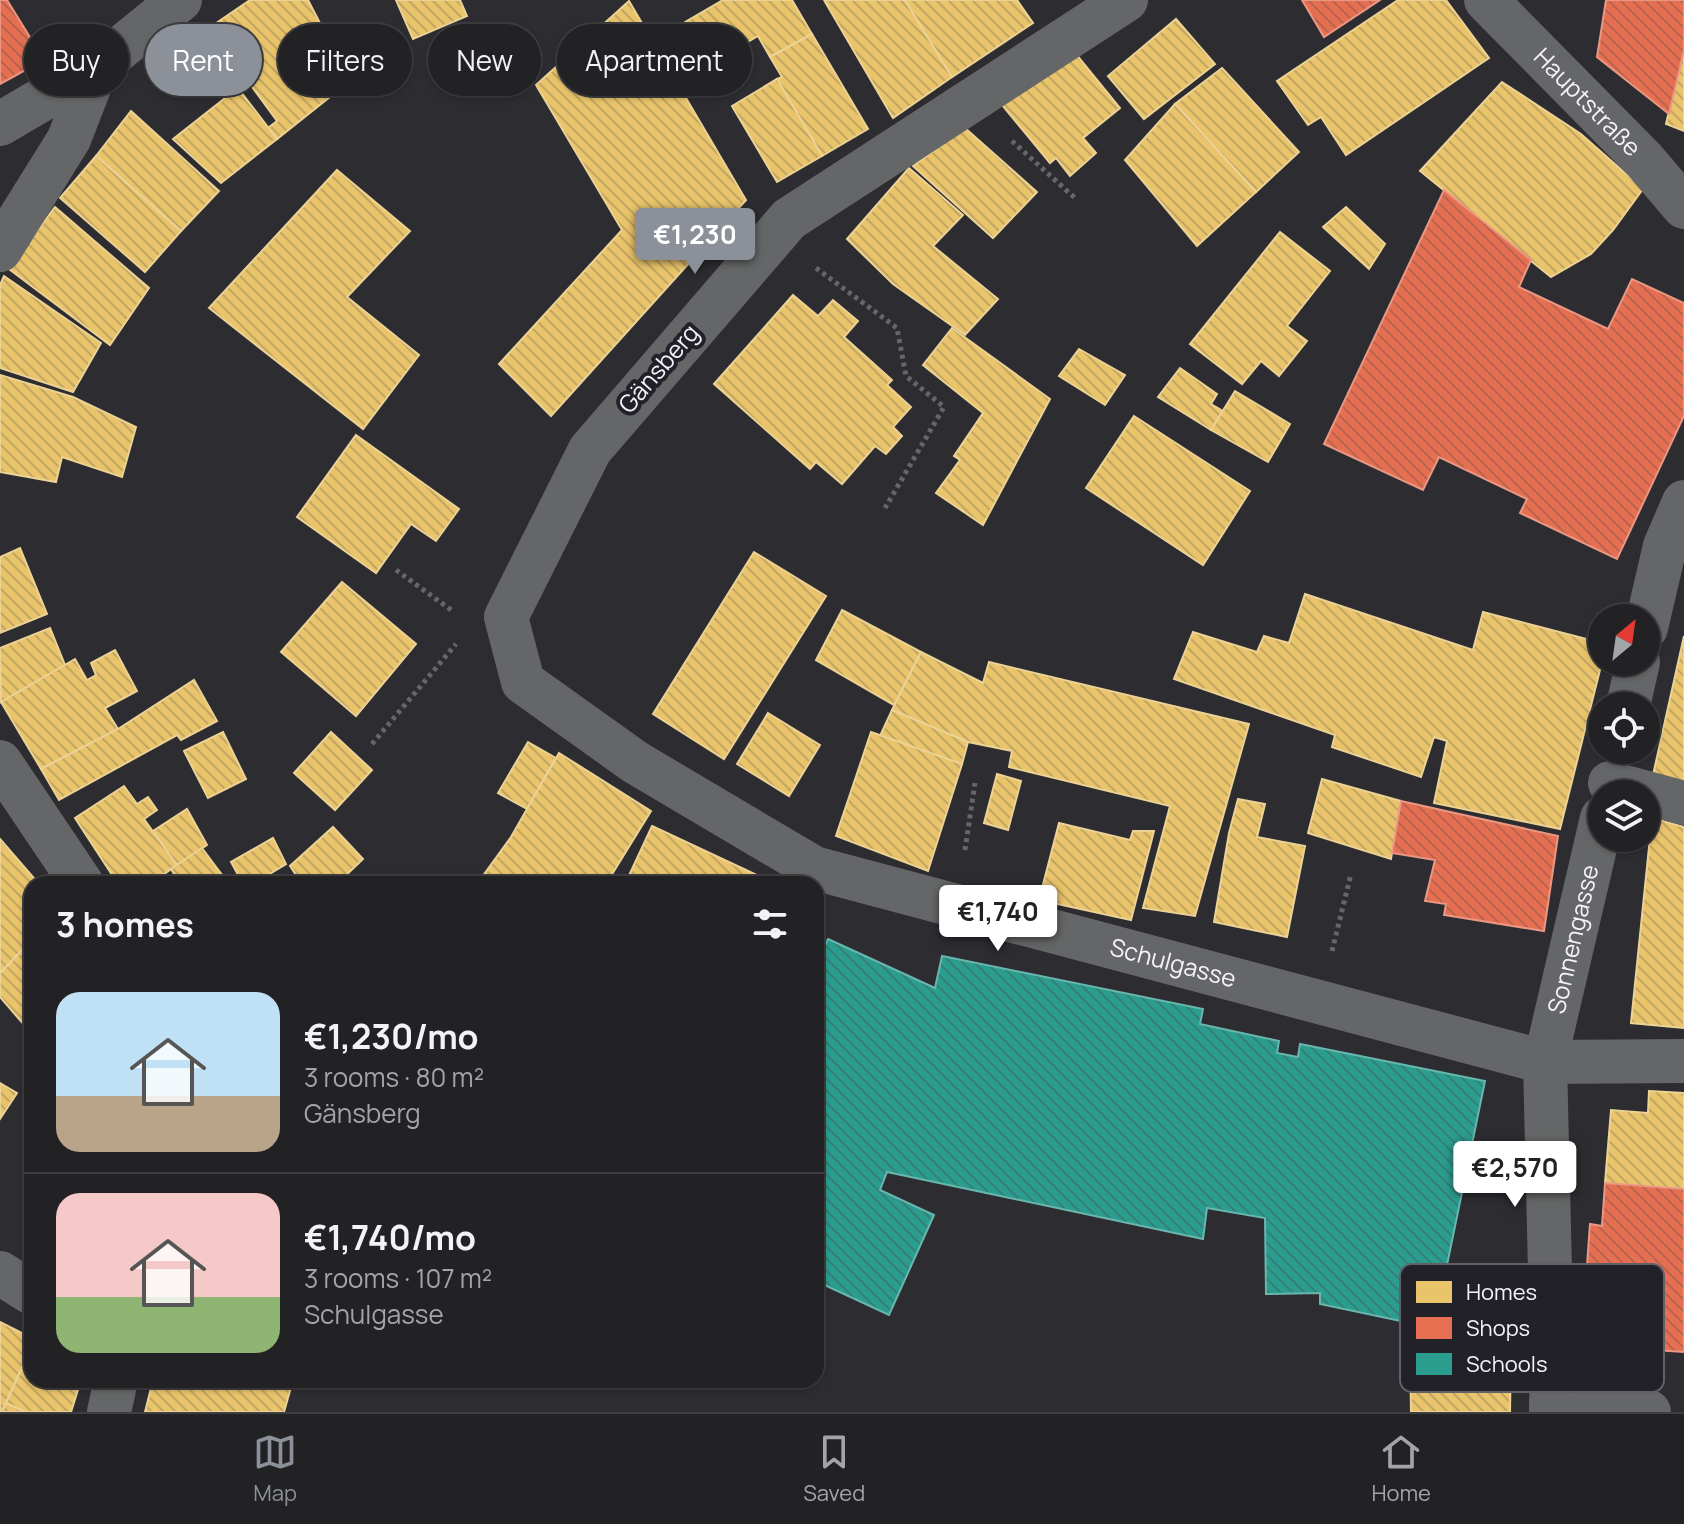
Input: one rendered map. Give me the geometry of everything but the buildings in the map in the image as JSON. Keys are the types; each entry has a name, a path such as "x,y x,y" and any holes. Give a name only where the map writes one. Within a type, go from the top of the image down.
{"street":[{"path":"129,41 180,0"},
{"name":"Hauptstraße","path":"1486,0 1644,160 1684,207"},
{"name":"Gänsberg","path":"493,616 590,450 789,219 1114,8"},
{"path":"0,124 48,96"},
{"path":"0,250 69,139 86,96"},
{"path":"1652,604 1665,546 1684,502"},
{"name":"Schulgasse","path":"493,616 523,682 635,762 814,868 1545,1062 1684,1061"},
{"path":"0,762 77,876"},
{"path":"1660,798 1684,803"},
{"name":"Sonnengasse","path":"1550,1264 1545,1062 1594,852"},
{"path":"0,1273 24,1288"},
{"path":"109,1412 114,1388"},
{"path":"1551,1410 1649,1412"}],"path":[{"path":"970,102 1076,199"},
{"path":"774,236 897,328 906,376 944,407 885,508"},
{"path":"396,570 453,612 493,616"},
{"path":"372,744 493,616"},
{"path":"956,907 975,783"},
{"path":"1319,1002 1351,874"}]}
